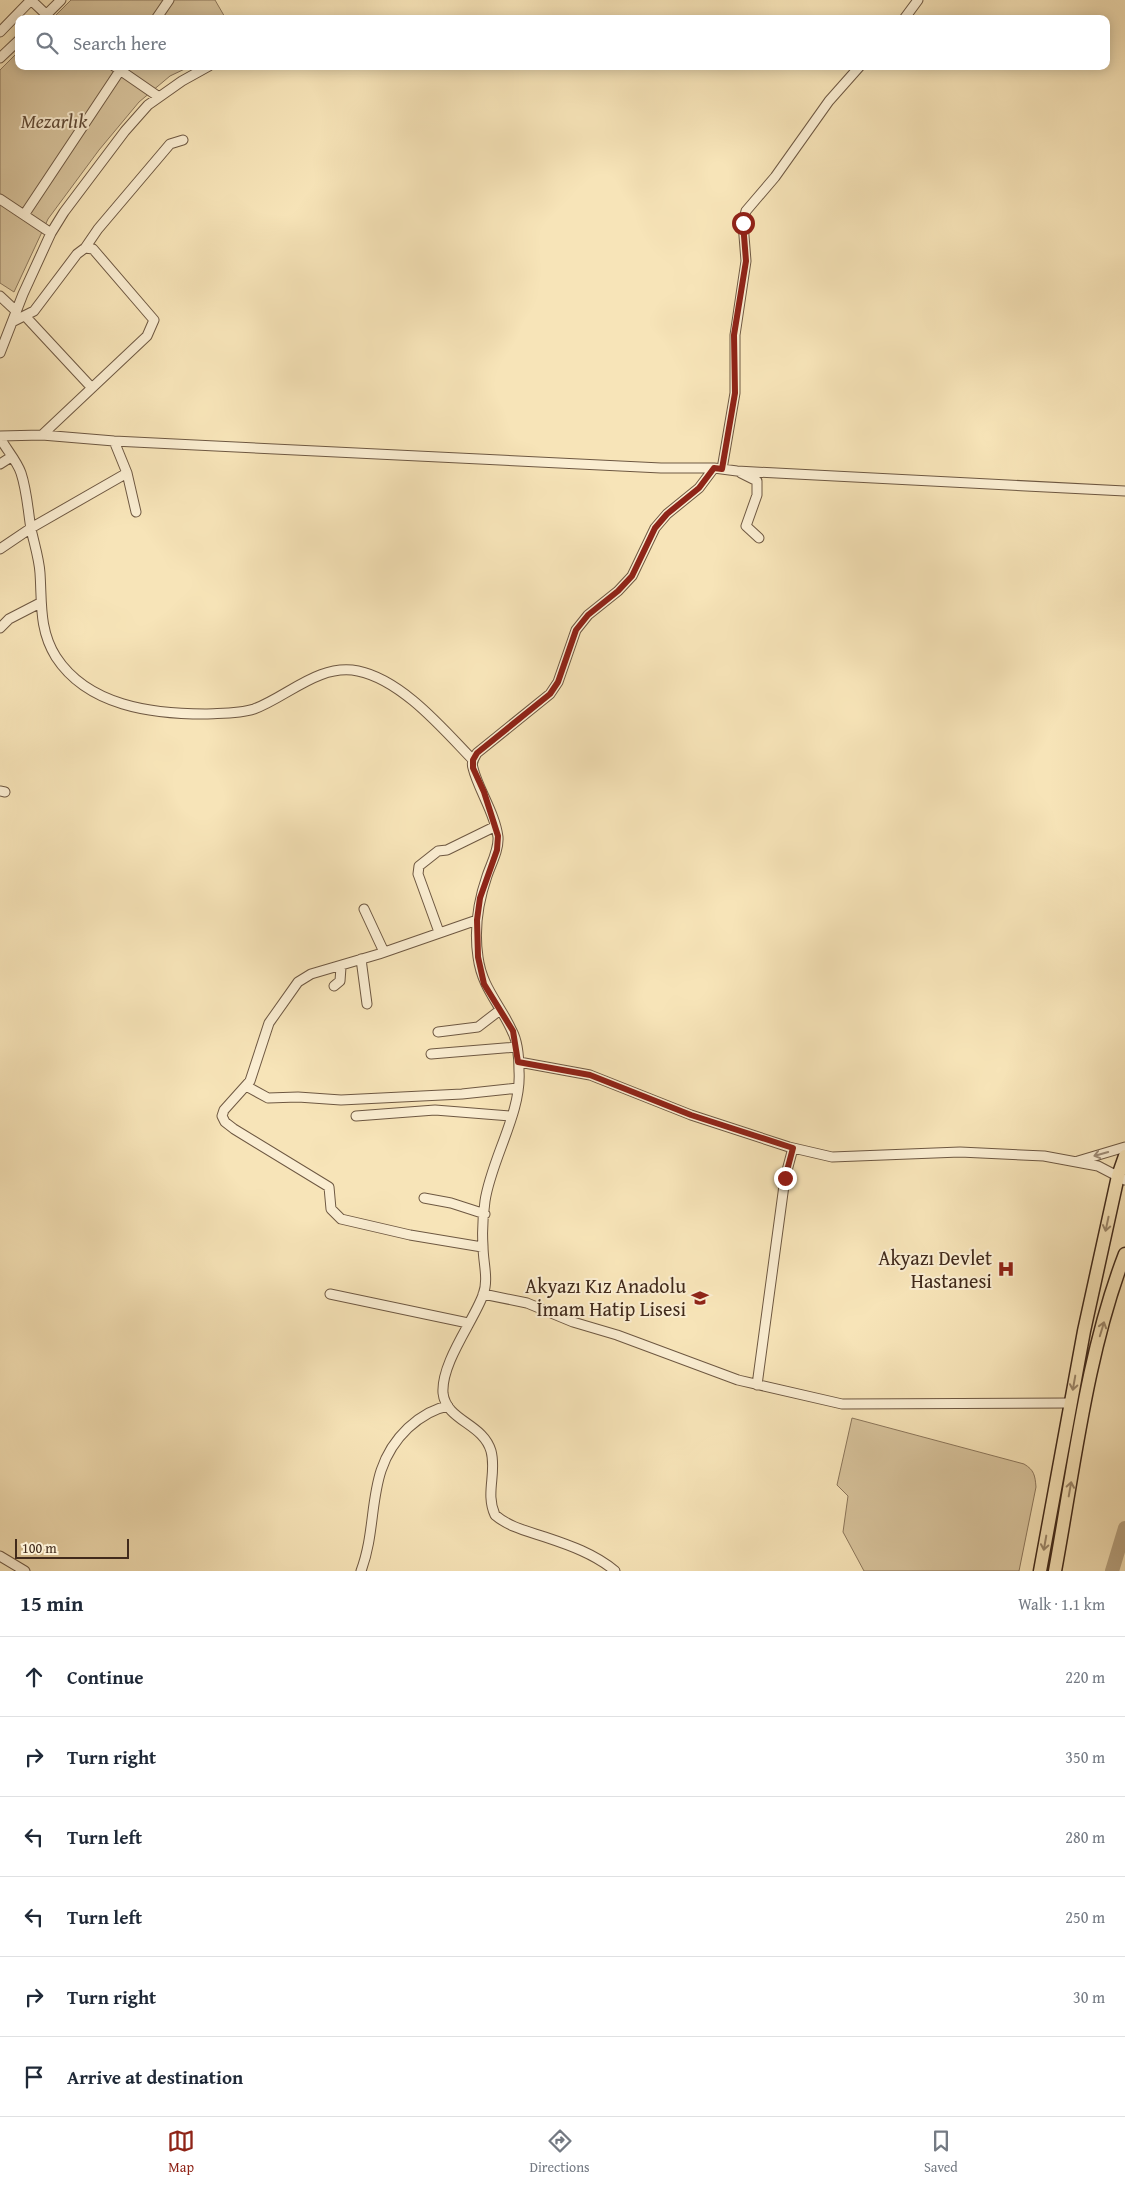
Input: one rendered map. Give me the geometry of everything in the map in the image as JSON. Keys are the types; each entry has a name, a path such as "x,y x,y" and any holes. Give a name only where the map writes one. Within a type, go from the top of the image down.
{"highway":[{"path":"1040,1571 1084,1331 1125,1156"},
{"path":"1055,1571 1082,1421 1099,1340 1125,1254"}],"street":[{"path":"17,15 32,0 44,15"},
{"path":"48,15 61,0"},
{"path":"159,15 169,0"},
{"path":"907,15 918,0"},
{"path":"0,32 15,17"},
{"path":"0,58 15,44"},
{"path":"24,215 118,70"},
{"path":"122,70 159,97"},
{"path":"0,352 51,233 64,212 126,131 159,97 203,70"},
{"path":"615,1571 604,1562 578,1550 519,1529 495,1515 489,1494 492,1454 488,1442 471,1424 456,1416 448,1406 443,1394 444,1380 468,1323 484,1294 486,1278 482,1247 484,1203 492,1170 511,1116 518,1088 517,1047 513,1031 484,984 478,957 477,920 480,898 497,850 498,836 484,792 473,768 473,760 477,753 550,694 558,682 576,630 588,615 618,591 632,576 655,528 667,514 699,488 718,469 735,393 734,335 746,261 743,223 746,211 775,177 829,101 856,70"},
{"path":"14,321 26,317 34,311 77,254 85,248 98,229 170,144 183,140"},
{"path":"0,199 51,233"},
{"path":"42,435 147,336 154,320 93,249 85,248"},
{"path":"0,296 16,311"},
{"path":"26,317 92,388"},
{"path":"473,760 409,698 386,682 359,671 340,669 316,677 253,709 224,714 174,714 132,708 95,692 74,677 56,657 43,626 40,603 40,573 21,472 0,437 42,435 114,441 1125,490"},
{"path":"114,441 127,473 136,512"},
{"path":"0,464 11,457"},
{"path":"737,471 757,481 757,495 746,526 759,538"},
{"path":"0,549 31,528 127,473"},
{"path":"0,628 9,619 40,603"},
{"path":"440,932 418,874 419,866 438,851 447,850 494,827"},
{"path":"364,909 384,952"},
{"path":"477,920 384,952 311,974 298,982 269,1023 250,1081 224,1110 222,1116 225,1122 329,1187 331,1209 341,1219 482,1247"},
{"path":"361,959 367,1004"},
{"path":"334,986 340,981 340,966"},
{"path":"438,1032 478,1027 500,1010"},
{"path":"431,1054 517,1047"},
{"path":"518,1062 590,1075 691,1115 793,1148 832,1157 960,1152 1044,1156 1098,1166 1121,1178"},
{"path":"246,1086 268,1098 298,1097 341,1100 462,1094 518,1088"},
{"path":"356,1116 435,1110 511,1116"},
{"path":"1078,1161 1125,1147"},
{"path":"757,1385 785,1178 793,1148"},
{"path":"424,1198 451,1203 485,1214"},
{"path":"330,1294 468,1323"},
{"path":"484,1294 526,1303 573,1322 617,1335 757,1385 842,1404 1070,1403"},
{"path":"361,1571 371,1531 378,1475 388,1452 399,1437 418,1419 437,1408 448,1406"},
{"path":"0,1556 25,1571"}],"green space":[{"path":"71,0 215,0 224,15 56,15"},
{"name":"Mezarlık","path":"15,55 15,70 183,70 170,76 139,102 99,150 48,219 14,292 0,283 0,70"},
{"path":"852,1418 1024,1464 1030,1468 1036,1487 1019,1571 864,1571 843,1532 848,1496 837,1485"}],"waterway":[{"path":"1112,1571 1125,1528"}],"place":[{"name":"Akyazı Devlet Hastanesi","path":"1006,1269"},
{"name":"Akyazı Kız Anadolu İmam Hatip Lisesi","path":"700,1298"}],"route":[{"path":"743,223 746,261 734,335 735,393 722,469 714,468 699,488 667,514 655,528 644,555 632,576 618,591 588,615 576,630 558,682 550,694 529,713 477,753 473,760 473,768 484,792 498,836 497,850 480,898 477,920 478,957 484,984 513,1031 518,1051 518,1062 590,1075 691,1115 793,1148 785,1178"}]}
